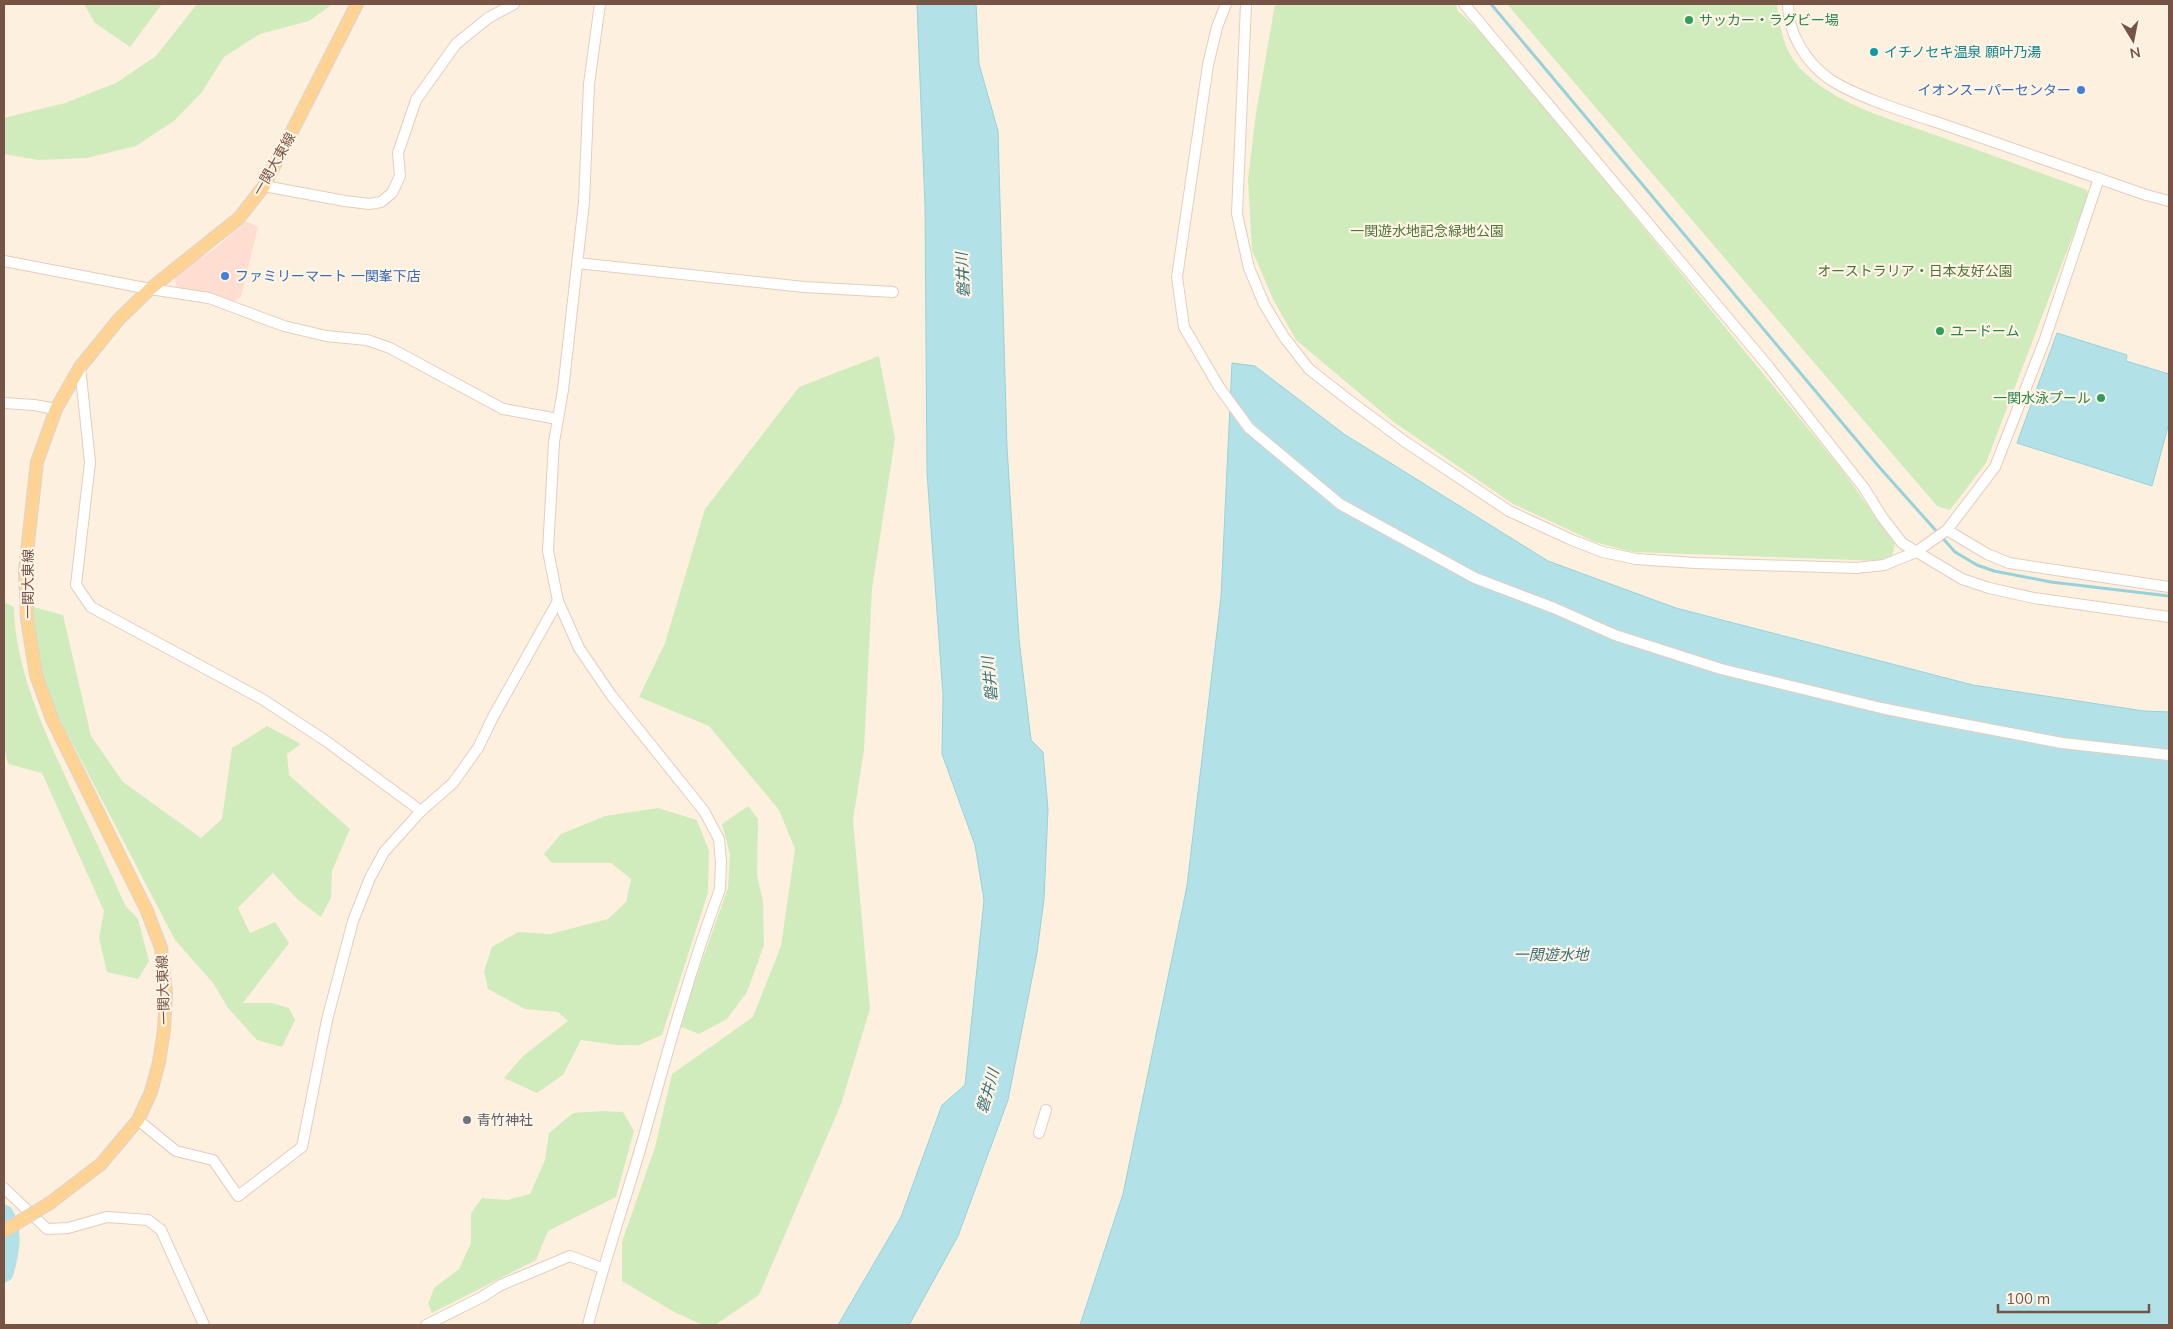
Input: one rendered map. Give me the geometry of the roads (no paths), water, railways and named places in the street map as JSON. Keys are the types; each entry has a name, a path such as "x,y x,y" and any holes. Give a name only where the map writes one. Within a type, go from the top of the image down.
{"main road":[{"name":"一関大東線","path":"4,1231 50,1203 101,1164 138,1120 151,1092 164,1030 166,993 162,948 147,911 52,719 36,675 27,619 25,570 37,462 56,409 80,367 119,319 150,289 239,218 264,186 357,4"}],"street":[{"path":"264,186 345,201 369,204 380,202 392,193 400,176 398,153 416,100 456,44 488,18 514,4"},
{"path":"588,1325 602,1268 644,1137 664,1060 720,889 722,862 719,839 704,811 610,695 579,648 558,601 548,550 558,419 563,390 584,202 589,84 600,4"},
{"path":"1226,4 1218,27 1205,84 1177,277 1180,302 1184,327 1219,388 1249,428 1291,465 1340,504 1475,578 1667,653 1720,669 1898,712 2062,743 2169,755"},
{"path":"1246,4 1237,214 1249,268 1264,304 1284,338 1309,369 1404,441 1509,511 1603,552 1636,559 1695,564 1856,568 1884,565 1916,552 1947,530 1995,467 2045,339 2099,178"},
{"path":"1464,4 1768,366 1864,488 1882,517 1902,543 1962,579 1989,588 2034,598 2169,617"},
{"path":"1788,4 1795,38 1810,61 1829,78 1910,114 2169,201"},
{"path":"4,261 150,289 209,298 284,326 326,336 367,340 390,348 503,410 558,419"},
{"path":"576,263 775,284 893,292"},
{"path":"80,367 90,462 76,585 91,607 262,699 326,741 421,811"},
{"path":"4,403 56,409"},
{"path":"1947,530 1988,554 2009,563 2169,587"},
{"path":"138,1120 176,1151 213,1160 238,1196 302,1147 327,1020 352,921 370,878 384,852 421,811 453,783 478,748 493,717 558,601"},
{"path":"1039,1133 1046,1110"},
{"path":"6,1194 47,1229 68,1228 107,1217 148,1220 161,1230 204,1325"},
{"path":"426,1325 482,1297 501,1285 570,1256 602,1268"}],"water":[{"name":"磐井川","path":"917,4 976,4 979,64 998,131 1007,447 1019,639 1031,740 1043,752 1048,809 1044,899 1037,953 1008,1100 958,1236 909,1325 838,1325 901,1217 942,1105 965,1085 984,900 975,845 942,754 943,695 927,473 925,206"},
{"name":"一関水泳プール","path":"2057,333 2127,355 2126,361 2169,374 2169,423 2152,486 2017,443"},
{"name":"一関遊水地","path":"1232,363 1255,366 1344,434 1548,561 1676,608 1973,685 2144,711 2169,712 2169,1325 1080,1325 1123,1194 1187,886 1221,597"}],"waterway":[{"path":"1491,4 1880,468 1955,552 1977,565 1994,571 2051,582 2169,596"},
{"path":"4,1214 10,1236 8,1258 4,1273"}],"place":[{"name":"サッカー・ラグビー場","path":"1689,20"},
{"name":"イチノセキ温泉 願叶乃湯","path":"1874,52"},
{"name":"イオンスーパーセンター","path":"2081,90"},
{"name":"ファミリーマート 一関峯下店","path":"225,276"},
{"name":"ユードーム","path":"1940,331"},
{"name":"一関水泳プール","path":"2101,398"},
{"name":"青竹神社","path":"467,1120"}],"park label":[{"name":"一関遊水地記念緑地公園","path":"1427,231"},
{"name":"オーストラリア・日本友好公園","path":"1915,271"}]}
